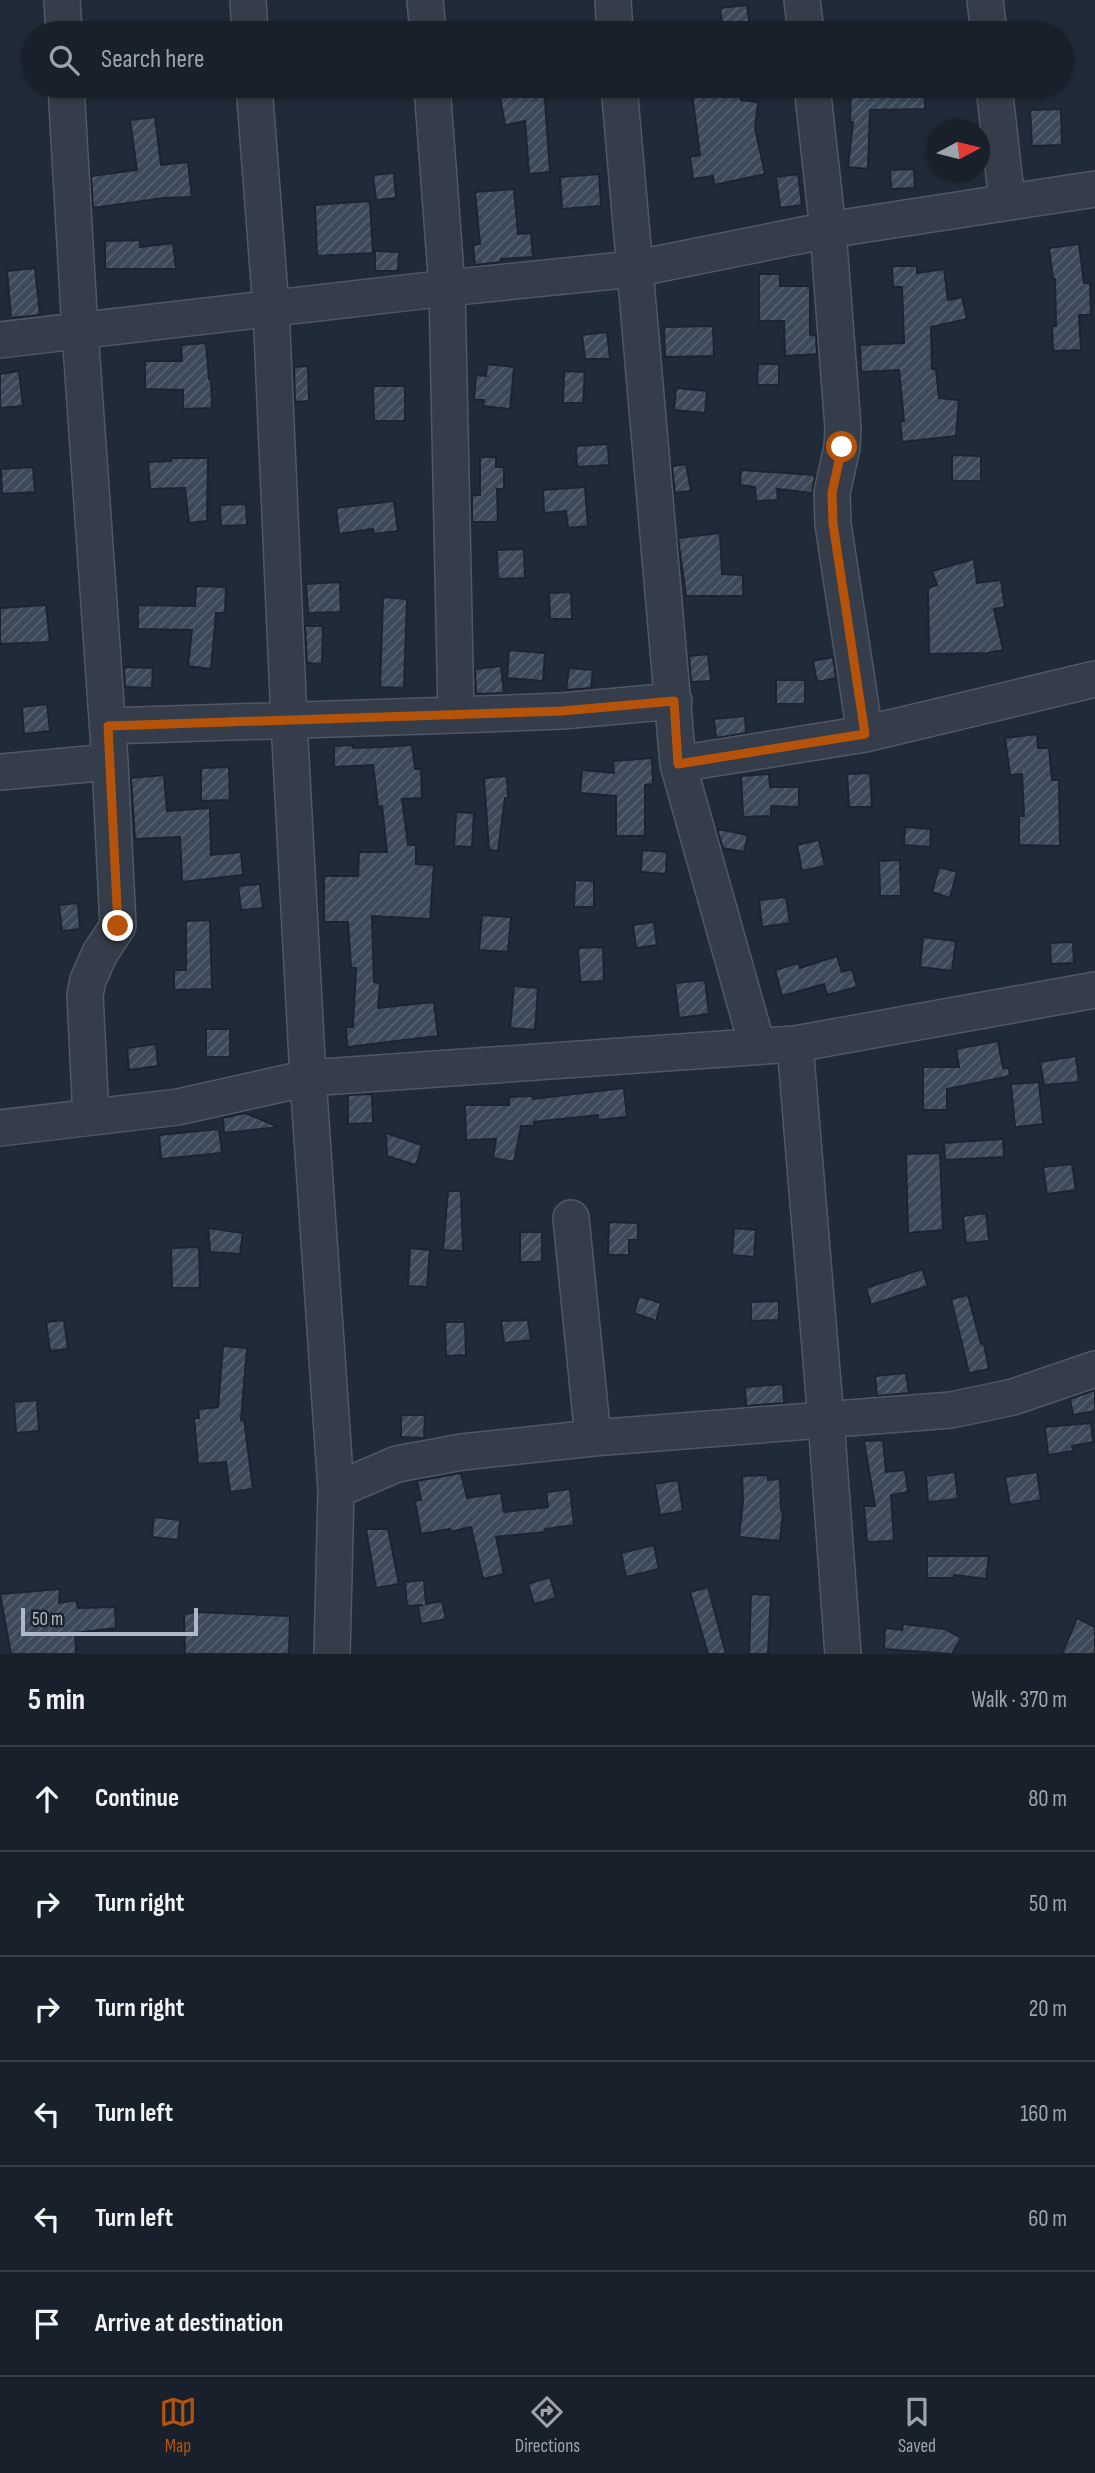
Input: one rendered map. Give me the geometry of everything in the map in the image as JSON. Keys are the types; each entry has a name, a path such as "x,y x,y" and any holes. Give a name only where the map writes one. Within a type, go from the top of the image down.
{"street":[{"path":"62,0 63,21"},
{"path":"248,0 249,21"},
{"path":"425,0 427,21"},
{"path":"612,0 614,21"},
{"path":"802,0 805,21"},
{"path":"985,0 988,21"},
{"path":"67,98 108,726 118,926 100,953 88,980 85,995 91,1117"},
{"path":"255,98 271,308 308,1078 336,1490 332,1654"},
{"path":"433,98 447,288 456,715"},
{"path":"620,98 678,764 757,1045"},
{"path":"813,98 828,230 843,428 842,447 832,493 833,524 865,734"},
{"path":"995,98 1007,202"},
{"path":"0,340 634,269 828,230 1095,189"},
{"path":"678,764 865,734 1095,679"},
{"path":"108,726 562,711 674,701"},
{"path":"0,772 110,762"},
{"path":"0,1128 178,1107 308,1078 795,1044 1095,990"},
{"path":"795,1044 843,1654"},
{"path":"571,1218 593,1438"},
{"path":"336,1490 397,1464 462,1452 593,1438 951,1410 1013,1397 1095,1369"}],"building":[{"path":"747,5 749,21 722,21 720,8"},
{"path":"500,98 545,98 550,172 529,174 525,121 505,125"},
{"path":"693,98 741,98 758,102 755,128 765,174 714,185 713,176 693,179 690,157 700,155"},
{"path":"851,98 925,98 925,109 870,110 868,169 848,167 853,122 850,122"},
{"path":"1061,109 1062,145 1032,146 1030,110"},
{"path":"155,117 161,165 188,162 192,197 93,208 91,176 137,170 130,120"},
{"path":"914,169 915,188 891,189 890,170"},
{"path":"394,173 396,198 376,200 373,175"},
{"path":"599,174 601,206 562,209 560,177"},
{"path":"798,174 802,205 780,208 776,177"},
{"path":"514,189 518,234 531,233 533,257 501,259 501,262 475,265 473,245 480,244 475,192"},
{"path":"370,201 373,253 317,256 315,205"},
{"path":"140,240 140,247 173,243 176,269 105,269 105,241"},
{"path":"1079,244 1084,283 1090,283 1091,315 1079,315 1081,350 1053,351 1052,326 1056,326 1055,279 1049,248"},
{"path":"375,251 399,252 398,271 375,271"},
{"path":"892,266 917,266 917,273 944,269 948,300 962,297 967,319 931,327 932,369 936,369 939,398 959,400 956,436 902,442 900,421 904,421 899,370 861,372 860,345 904,343 902,287 893,287"},
{"path":"35,268 40,315 11,318 7,271"},
{"path":"759,274 780,274 780,286 810,286 810,335 816,335 817,354 785,356 784,321 759,321"},
{"path":"713,326 714,356 665,357 664,327"},
{"path":"607,332 610,359 585,359 582,335"},
{"path":"206,343 212,408 183,409 183,390 145,389 145,361 182,361 181,345"},
{"path":"487,364 514,367 510,409 483,406 484,400 474,400 476,375 486,376"},
{"path":"758,364 779,364 779,385 757,385"},
{"path":"308,366 309,401 295,402 294,367"},
{"path":"19,371 23,406 0,408 0,374"},
{"path":"564,371 585,372 583,403 563,403"},
{"path":"373,386 405,386 405,421 374,421"},
{"path":"676,388 707,391 705,413 674,410"},
{"path":"608,444 609,465 577,467 576,446"},
{"path":"952,455 981,456 981,481 952,481"},
{"path":"480,457 496,457 496,467 504,467 504,489 497,489 498,522 472,522 472,495 480,495"},
{"path":"171,458 208,458 207,521 189,523 185,488 150,489 148,462 171,461"},
{"path":"686,464 691,491 675,493 672,466"},
{"path":"33,467 35,492 2,494 1,469"},
{"path":"741,470 815,475 812,493 777,489 778,500 756,501 755,487 740,485"},
{"path":"585,487 588,526 568,528 566,511 544,513 543,490"},
{"path":"394,501 398,531 374,534 373,529 339,534 336,508"},
{"path":"246,504 247,525 221,526 220,505"},
{"path":"720,533 722,574 743,575 743,596 686,596 678,538"},
{"path":"524,549 525,578 498,579 497,550"},
{"path":"974,559 977,583 1001,580 1005,607 994,609 1003,650 987,653 929,654 928,588 937,585 932,571"},
{"path":"340,582 341,612 308,613 306,584"},
{"path":"196,586 226,587 225,613 216,613 211,669 188,666 192,630 138,629 138,605 195,606"},
{"path":"571,592 572,619 550,619 549,593"},
{"path":"383,597 407,599 404,688 380,687"},
{"path":"46,605 50,642 0,644 0,608"},
{"path":"305,626 323,626 322,664 307,663"},
{"path":"509,650 545,653 543,681 507,678"},
{"path":"708,654 711,681 691,682 689,656"},
{"path":"833,657 836,678 817,682 813,661"},
{"path":"501,666 504,693 476,694 475,669"},
{"path":"124,667 153,668 152,688 125,687"},
{"path":"569,668 593,670 591,688 566,690"},
{"path":"776,680 805,680 805,704 776,704"},
{"path":"47,704 50,731 24,734 22,707"},
{"path":"745,716 746,733 716,738 714,719"},
{"path":"1037,734 1038,748 1049,748 1052,780 1059,780 1060,846 1019,845 1019,816 1024,816 1022,774 1010,775 1005,738"},
{"path":"353,745 353,748 412,745 415,769 421,769 422,798 402,799 408,845 416,845 416,864 434,865 430,919 372,916 374,982 380,983 378,1008 434,1002 438,1036 347,1047 346,1027 353,1027 356,968 351,968 348,922 324,922 324,876 358,876 359,852 387,852 382,806 378,807 373,765 334,767 334,746"},
{"path":"652,758 653,784 645,785 645,836 616,836 616,796 580,793 582,770 614,773 613,761"},
{"path":"229,767 230,800 201,801 201,768"},
{"path":"870,773 872,807 849,807 847,774"},
{"path":"769,774 770,787 799,787 799,807 771,806 771,816 743,817 741,776"},
{"path":"164,775 167,811 210,808 211,855 241,852 243,875 182,882 180,837 135,839 131,778"},
{"path":"507,776 508,798 505,798 498,851 489,850 484,778"},
{"path":"456,812 474,813 472,847 454,846"},
{"path":"905,827 931,829 930,847 904,845"},
{"path":"717,829 748,835 744,852 723,848"},
{"path":"819,840 825,866 802,871 797,845"},
{"path":"642,850 667,852 666,874 641,872"},
{"path":"900,860 901,896 880,896 879,861"},
{"path":"939,867 957,872 950,898 932,892"},
{"path":"575,880 594,881 594,907 574,907"},
{"path":"260,884 263,908 241,910 238,886"},
{"path":"786,897 790,923 762,927 759,900"},
{"path":"78,903 80,929 62,931 59,905"},
{"path":"482,915 511,917 508,952 479,950"},
{"path":"210,920 212,989 174,990 174,970 186,970 186,921"},
{"path":"654,922 657,945 636,948 633,925"},
{"path":"923,937 956,941 952,971 920,967"},
{"path":"1073,942 1074,963 1051,964 1050,943"},
{"path":"603,947 604,981 580,982 578,948"},
{"path":"837,956 842,972 852,969 857,987 827,995 824,984 782,996 775,970 798,963 800,968"},
{"path":"705,980 709,1014 679,1018 675,983"},
{"path":"514,986 538,988 535,1030 510,1028"},
{"path":"206,1029 230,1029 230,1057 206,1057"},
{"path":"998,1041 1003,1068 1009,1068 1010,1076 947,1089 947,1110 923,1110 923,1067 959,1067 956,1049"},
{"path":"156,1044 158,1066 129,1070 127,1048"},
{"path":"1076,1056 1079,1082 1044,1085 1040,1062"},
{"path":"1039,1082 1043,1124 1015,1127 1011,1084"},
{"path":"624,1088 627,1117 598,1120 598,1115 534,1122 534,1126 521,1126 514,1162 493,1158 496,1139 466,1140 465,1105 509,1105 509,1097 532,1096 533,1099"},
{"path":"372,1094 373,1123 348,1124 348,1095"},
{"path":"245,1113 279,1127 224,1133 223,1118"},
{"path":"219,1129 222,1153 161,1159 159,1135"},
{"path":"386,1133 422,1145 416,1165 387,1156"},
{"path":"1003,1139 1004,1157 945,1160 944,1143"},
{"path":"940,1153 943,1230 908,1233 906,1154"},
{"path":"1072,1164 1076,1190 1047,1194 1043,1167"},
{"path":"448,1191 461,1191 463,1251 443,1250"},
{"path":"986,1213 989,1241 966,1243 963,1216"},
{"path":"609,1222 638,1223 638,1240 629,1240 629,1255 608,1255"},
{"path":"208,1228 243,1233 240,1254 210,1252"},
{"path":"734,1228 756,1230 754,1257 732,1255"},
{"path":"520,1232 542,1232 542,1262 520,1262"},
{"path":"199,1247 200,1288 172,1288 171,1248"},
{"path":"410,1248 430,1250 427,1287 408,1286"},
{"path":"922,1269 928,1286 871,1305 866,1288"},
{"path":"968,1295 989,1369 969,1373 951,1299"},
{"path":"639,1296 661,1303 656,1321 634,1313"},
{"path":"779,1301 779,1320 751,1321 751,1302"},
{"path":"64,1320 68,1349 50,1351 46,1322"},
{"path":"528,1320 531,1340 504,1343 501,1321"},
{"path":"445,1322 465,1322 466,1355 446,1356"},
{"path":"223,1346 247,1348 241,1420 244,1419 253,1489 230,1492 226,1462 198,1464 194,1418 199,1418 198,1409 218,1407"},
{"path":"906,1373 909,1393 877,1396 875,1376"},
{"path":"783,1384 784,1403 746,1406 745,1387"},
{"path":"1095,1390 1095,1411 1073,1415 1070,1399"},
{"path":"37,1400 39,1431 16,1433 14,1402"},
{"path":"401,1415 425,1415 424,1438 401,1437"},
{"path":"1091,1423 1093,1442 1072,1446 1073,1451 1048,1455 1045,1427"},
{"path":"883,1440 886,1472 905,1470 908,1492 891,1495 894,1541 867,1542 864,1506 875,1506 864,1441"},
{"path":"955,1472 958,1499 928,1502 926,1476"},
{"path":"1037,1472 1041,1500 1010,1505 1005,1477"},
{"path":"461,1473 467,1498 501,1493 504,1512 548,1507 546,1492 570,1489 574,1525 545,1529 545,1532 496,1537 504,1574 483,1579 471,1527 421,1534 415,1501 421,1500 417,1481"},
{"path":"768,1475 768,1480 780,1479 783,1511 780,1541 739,1537 743,1501 742,1476"},
{"path":"678,1480 683,1511 660,1515 655,1484"},
{"path":"154,1517 180,1520 178,1540 152,1537"},
{"path":"366,1529 388,1529 399,1584 376,1588"},
{"path":"654,1545 659,1569 626,1577 621,1553"},
{"path":"927,1556 989,1556 986,1579 954,1575 954,1578 927,1578"},
{"path":"550,1577 556,1598 534,1604 528,1584"},
{"path":"424,1580 426,1604 442,1601 446,1619 421,1624 418,1606 423,1605 407,1606 405,1582"},
{"path":"708,1587 726,1654 708,1654 690,1592"},
{"path":"60,1589 59,1603 76,1600 78,1608 115,1607 116,1628 75,1633 76,1654 11,1654 0,1594"},
{"path":"751,1594 771,1595 768,1654 749,1654"},
{"path":"198,1612 290,1616 289,1654 185,1654 184,1614"},
{"path":"1077,1618 1095,1627 1095,1654 1062,1654"},
{"path":"903,1624 945,1629 961,1638 952,1654 884,1649 885,1628 902,1630"}],"route":[{"path":"118,926 108,726 562,711 674,701 678,764 865,734 833,524 832,493 842,447"}]}
